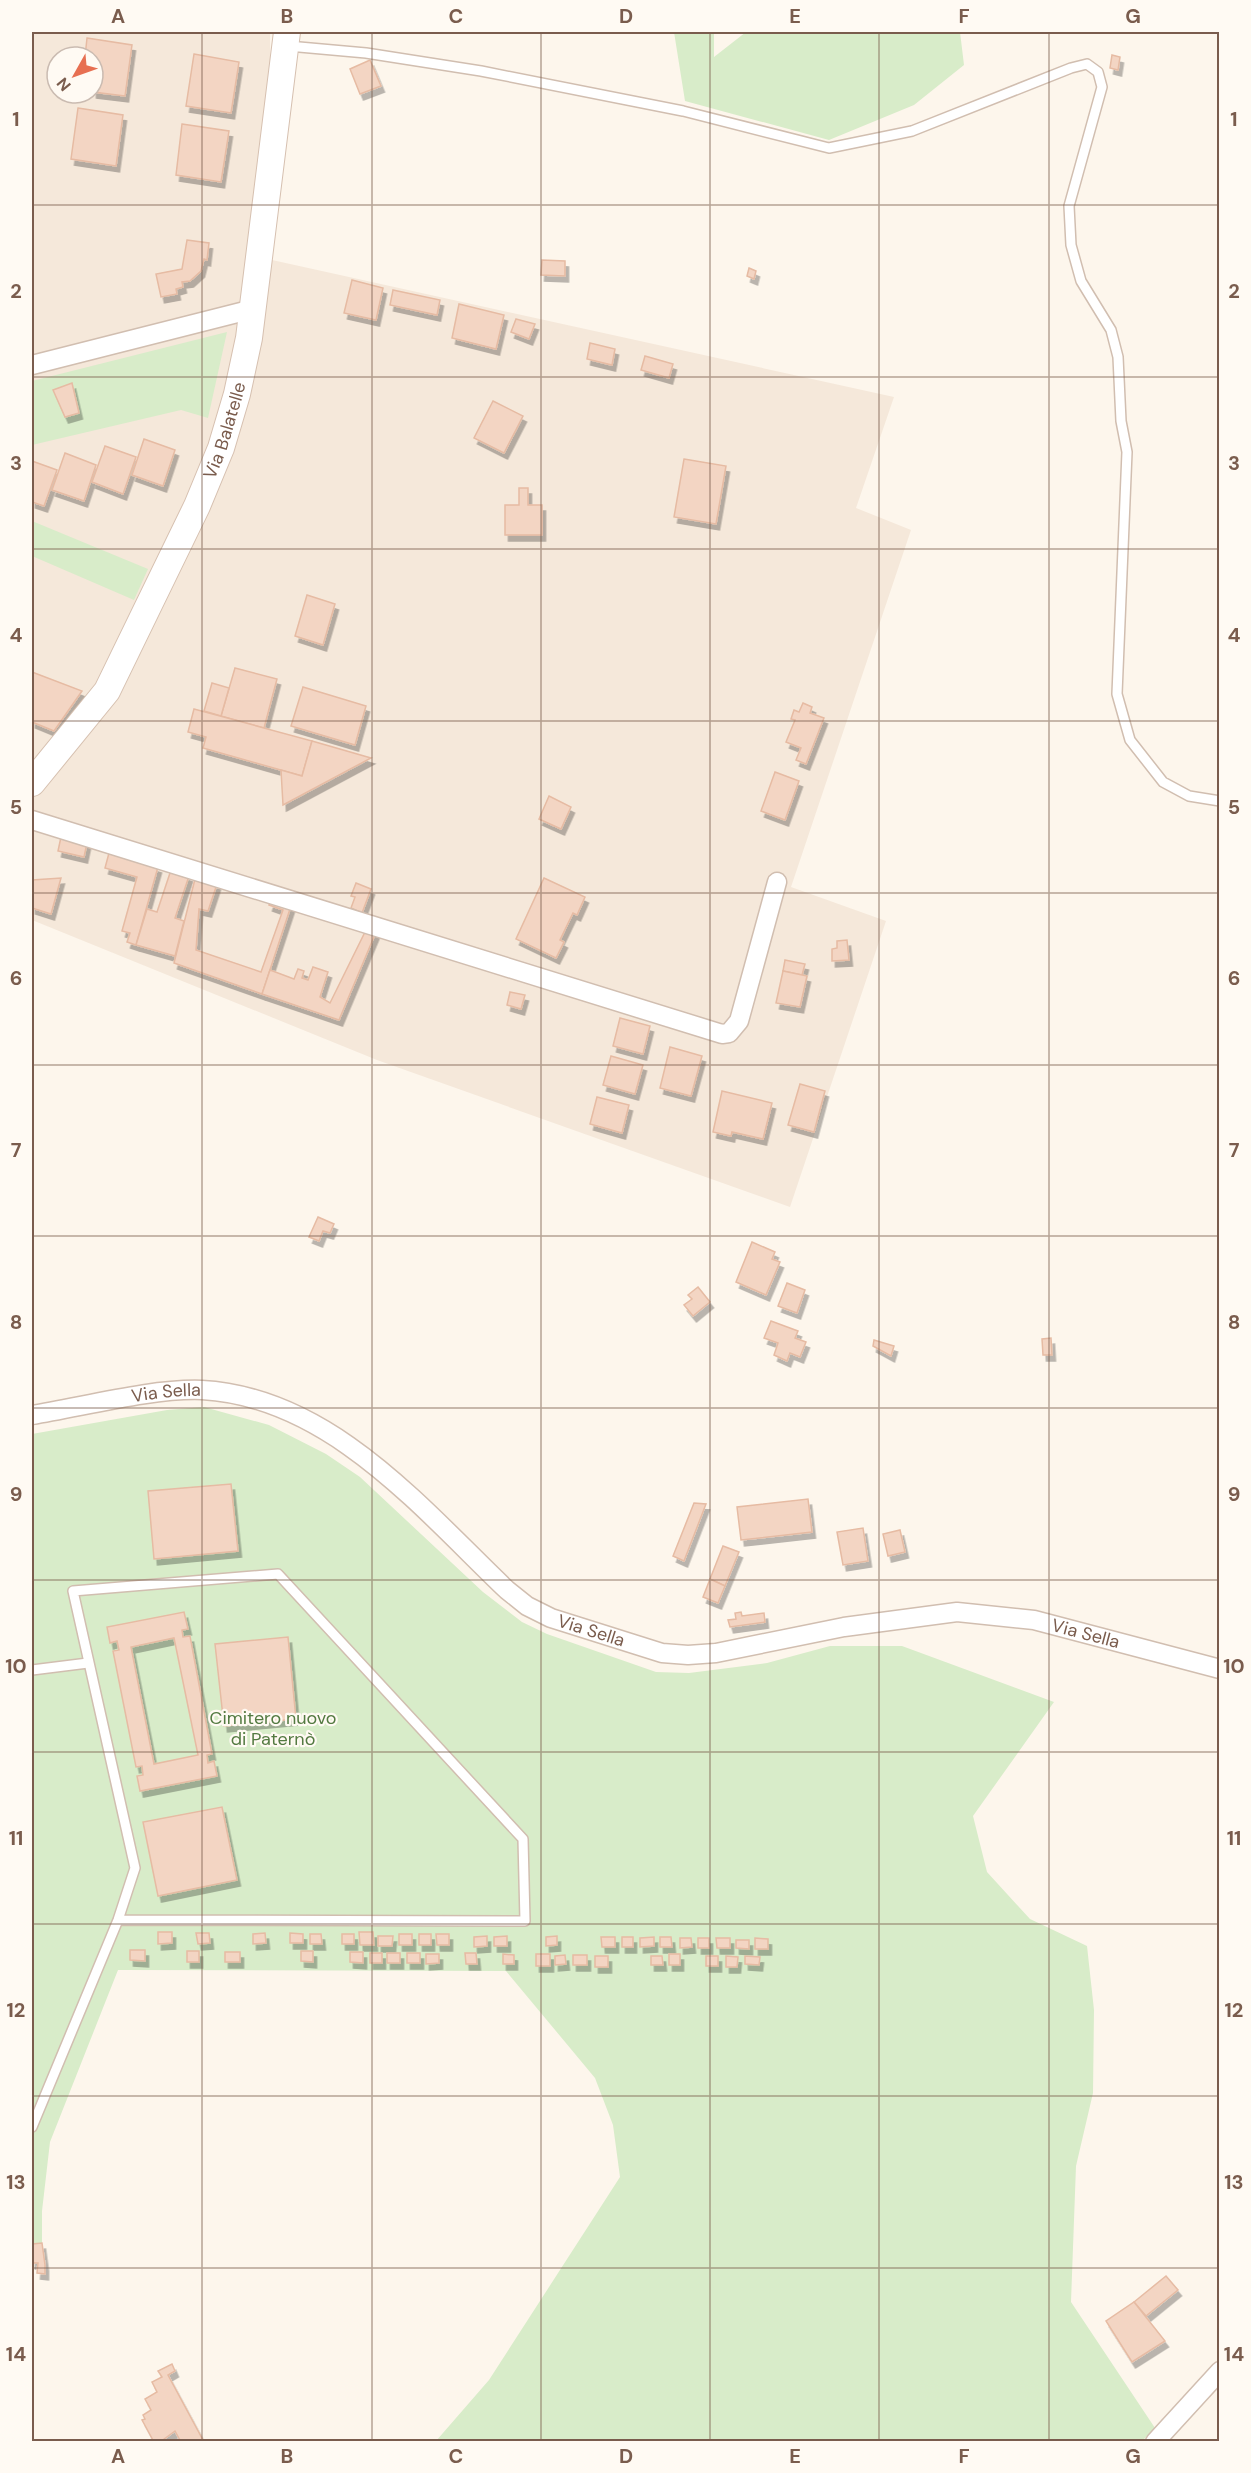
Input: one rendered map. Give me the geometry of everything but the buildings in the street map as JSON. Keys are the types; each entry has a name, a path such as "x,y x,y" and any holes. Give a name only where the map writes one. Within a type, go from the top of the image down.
{"street":[{"name":"Via Balatelle","path":"32,783 107,691 197,506 221,448 237,394 253,309 286,39"},
{"path":"32,365 253,309"},
{"path":"32,820 722,1034 729,1034 739,1021 777,882"},
{"name":"Via Sella","path":"32,1415 175,1391 225,1392 273,1406 332,1435 360,1454 397,1485 507,1590 527,1606 575,1627 662,1653 688,1655 716,1653 844,1627 957,1612 1034,1620 1220,1670"},
{"path":"1155,2442 1220,2371"}],"lane":[{"path":"286,39 481,71 683,111 828,148 912,131 1071,68 1087,64 1098,72 1102,87 1069,206 1071,244 1081,281 1111,330 1118,357 1121,421 1127,452 1117,694 1130,740 1163,782 1189,796 1220,801"},
{"path":"32,2127 118,1920 135,1868 73,1591 278,1574 523,1839 525,1921 118,1920"},
{"path":"32,1670 88,1663"}],"shaded area":[{"path":"32,32 270,32 272,260 894,397 856,508 911,530 791,887 886,921 790,1207 377,1060 32,920"}],"green space":[{"path":"674,32 714,32 714,57 746,32 960,32 964,65 914,105 829,140 685,101"},
{"path":"227,332 208,418 181,410 32,445 32,381"},
{"path":"32,521 148,569 134,600 32,556"},
{"name":"Cimitero nuovo di Paternò","path":"204,1407 269,1425 326,1454 360,1477 483,1592 522,1622 547,1634 656,1672 689,1673 767,1663 830,1646 902,1646 1054,1702 973,1816 987,1872 1030,1919 1087,1946 1094,2010 1093,2093 1076,2166 1071,2302 1155,2428 1142,2441 436,2441 489,2380 620,2177 613,2125 595,2078 506,1971 118,1970 50,2142 42,2211 42,2243 32,2244 32,1434 167,1410"}]}
